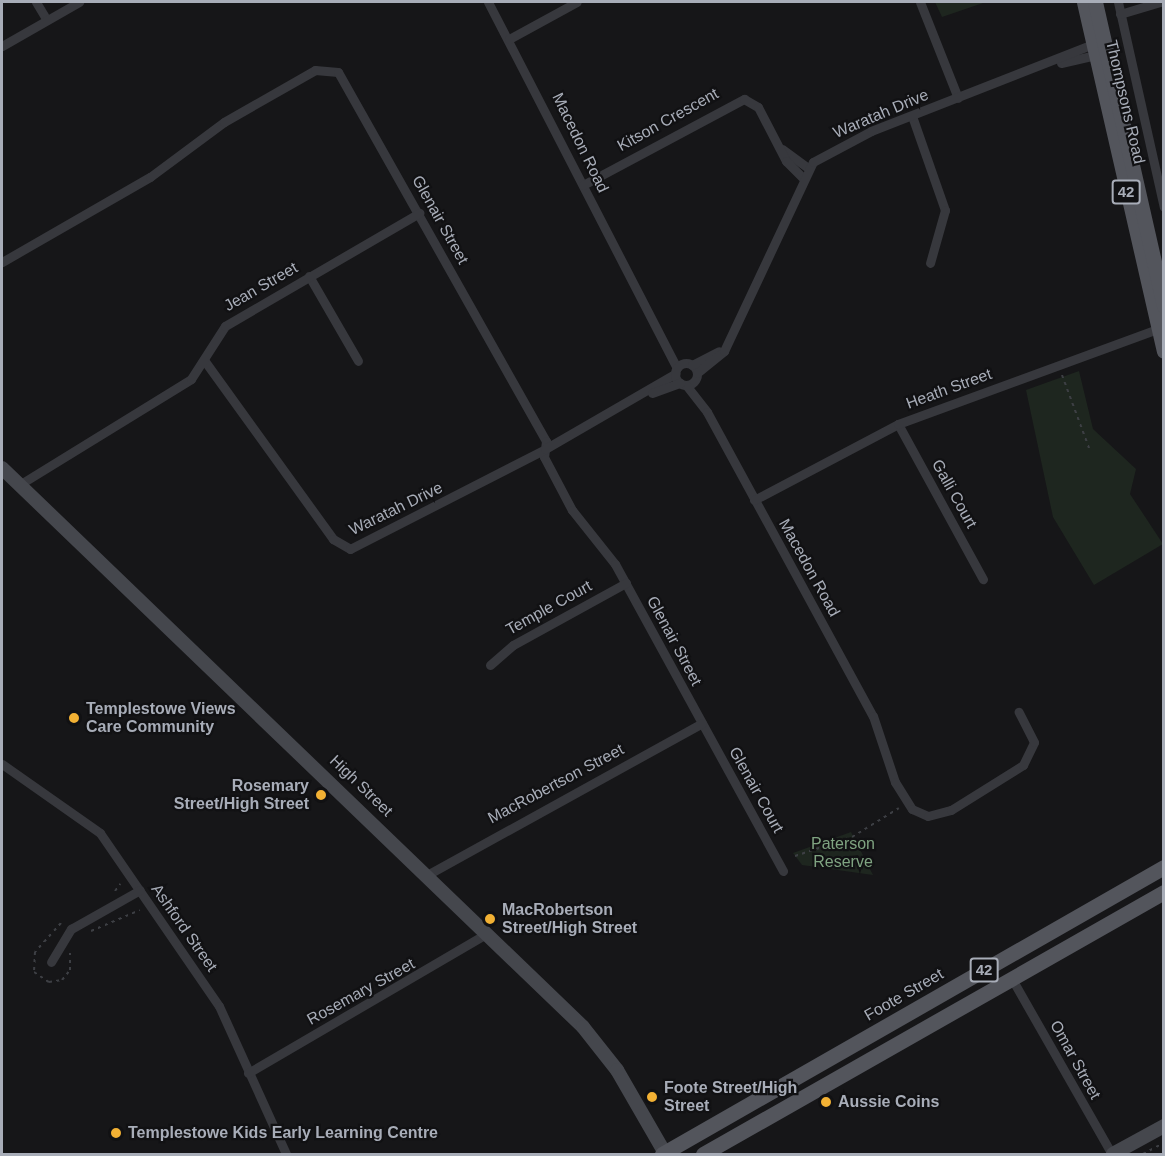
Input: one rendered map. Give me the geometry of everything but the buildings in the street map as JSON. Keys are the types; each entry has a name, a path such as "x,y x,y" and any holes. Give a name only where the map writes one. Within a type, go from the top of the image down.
{"main road":[{"name":"Thompsons Road","path":"1083,2 1100,48 1164,306"},
{"name":"Thompsons Road","path":"1095,2 1100,48 1164,351"},
{"name":"High Street","path":"2,468 427,875 601,1048 665,1154"},
{"name":"Foote Street","path":"665,1154 1164,867"},
{"name":"42","path":"703,1155 1164,892"},
{"path":"1112,1155 1164,1126"}],"street":[{"path":"36,2 47,20"},
{"path":"2,46 79,2"},
{"name":"Macedon Road","path":"488,2 583,185 661,329 690,375 707,412 884,739 907,803"},
{"path":"509,39 576,2"},
{"path":"920,2 958,98"},
{"name":"Thompsons Road","path":"1118,2 1164,207"},
{"path":"1120,14 1160,2"},
{"name":"Waratah Drive","path":"204,360 345,548 360,548 636,400 690,375 728,344 808,168 858,137 958,98 1100,48"},
{"name":"Glenair Street","path":"2,262 155,173 232,117 323,68 342,76 546,441 545,449 572,510 626,583 702,723"},
{"name":"Kitson Crescent","path":"583,185 738,99 758,106 782,149 803,178"},
{"path":"912,116 945,210 930,263"},
{"name":"Kitson Crescent","path":"782,149 808,168"},
{"name":"Jean Street","path":"19,485 191,380 225,326 419,213"},
{"path":"309,276 358,361"},
{"name":"Heath Street","path":"754,500 898,424 1160,328"},
{"name":"Macedon Road","path":"661,329 676,370 690,375"},
{"name":"Waratah Drive","path":"636,400 676,370 690,375"},
{"name":"Galli Court","path":"898,424 983,579"},
{"name":"Temple Court","path":"490,665 513,645 626,583"},
{"path":"907,803 917,813 935,816 1016,772 1034,748 1018,712"},
{"name":"MacRobertson Street","path":"427,875 702,723"},
{"name":"Glenair Court","path":"702,723 783,871"},
{"name":"Ashford Street","path":"2,764 94,826 213,995 286,1155"},
{"path":"51,962 71,929 140,890"},
{"name":"Rosemary Street","path":"248,1073 486,934"},
{"name":"Omar Street","path":"1012,979 1112,1155"}],"path":[{"path":"1062,375 1089,448"},
{"path":"795,856 852,837 907,803"},
{"path":"1143,1155 1164,1143"}],"green space":[{"path":"935,2 986,2 942,17"},
{"path":"1079,371 1093,429 1136,469 1130,494 1163,544 1094,585 1053,517 1026,390"},
{"name":"Paterson Reserve","path":"851,832 873,875 802,865 793,853"}],"place":[{"name":"Templestowe Views Care Community","path":"74,718"},
{"name":"Rosemary Street/High Street","path":"321,795"},
{"name":"MacRobertson Street/High Street","path":"490,919"},
{"name":"Foote Street/High Street","path":"652,1097"},
{"name":"Aussie Coins","path":"826,1102"},
{"name":"Templestowe Kids Early Learning Centre","path":"116,1133"}]}
